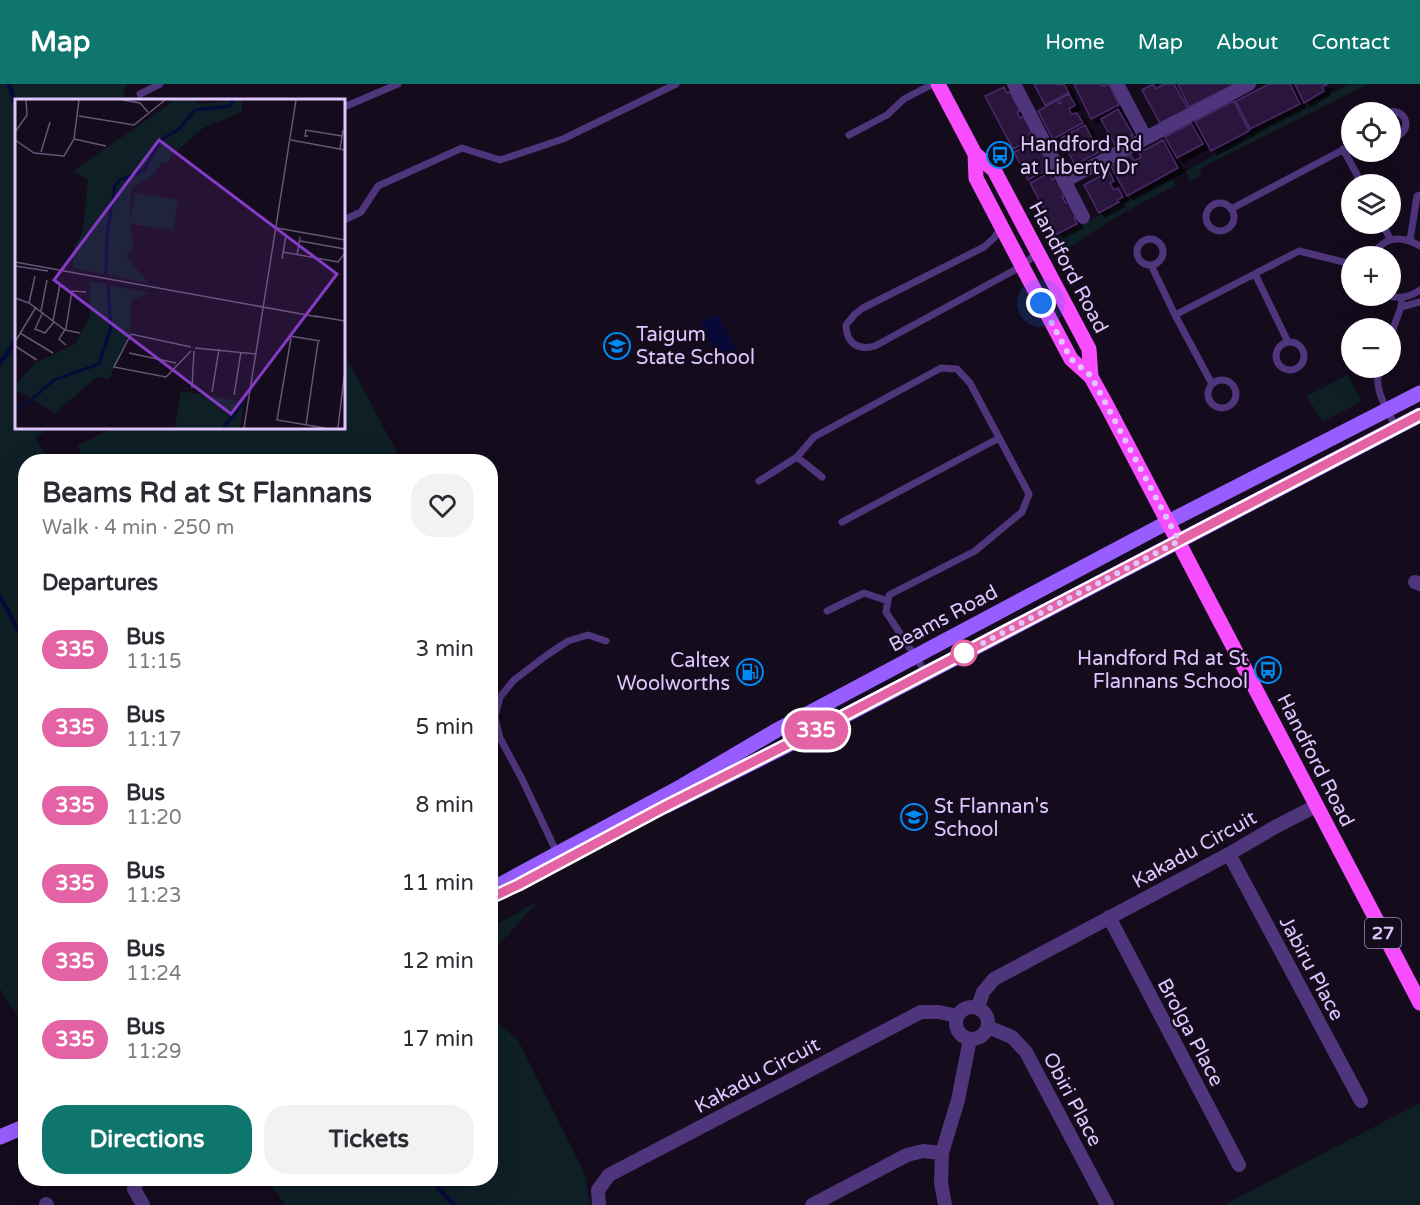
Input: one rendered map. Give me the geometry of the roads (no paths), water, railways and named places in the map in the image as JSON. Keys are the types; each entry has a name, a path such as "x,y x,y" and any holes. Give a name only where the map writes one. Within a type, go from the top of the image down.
{"main road":[{"name":"Handford Road","path":"938,84 975,154 994,170 1089,349 1091,376"},
{"name":"Handford Road","path":"975,154 976,178 1022,266 1071,359 1091,376 1420,1003"},
{"name":"Beams Road","path":"498,886 915,656 1168,522 1420,393"},
{"name":"Beams Road","path":"498,894 1420,415"},
{"path":"2,1137 18,1130"}],"street":[{"path":"1014,84 1083,217"},
{"path":"1117,84 1145,137"},
{"path":"1064,181 1249,84"},
{"name":"Kakadu Circuit","path":"978,1007 983,992 994,979 1316,806"},
{"name":"Jabiru Place","path":"1229,854 1361,1101"},
{"name":"Brolga Place","path":"1108,917 1239,1165"},
{"path":"978,1007 988,1017 988,1027 979,1038 970,1039 957,1031 957,1016 963,1009 978,1007"},
{"name":"Kakadu Circuit","path":"599,1205 598,1190 609,1174 921,1012 939,1012 957,1016"},
{"name":"Obiri Place","path":"988,1027 1012,1037 1026,1052 1107,1205"},
{"path":"945,1205 941,1183 942,1153 958,1100 970,1039"},
{"path":"812,1205 907,1155 923,1151 942,1153"},
{"path":"135,1186 142,1205"}],"lane":[{"path":"140,94 160,84"},
{"path":"345,107 398,84"},
{"path":"345,220 361,212 378,186 462,148 500,160 563,139 676,84"},
{"path":"849,135 887,115 904,99 933,84"},
{"path":"1401,115 1406,123 1401,135"},
{"path":"1232,209 1341,150"},
{"path":"1410,240 1417,196 1420,195"},
{"path":"1215,204 1224,204 1232,209 1234,218 1227,229 1218,231 1208,223 1207,214 1215,204"},
{"path":"1002,227 984,247 863,308 846,325 848,336 862,349 875,346 1022,266 1038,252"},
{"path":"1388,234 1391,240"},
{"path":"1380,246 1401,238 1420,246"},
{"path":"1175,315 1299,251 1341,261"},
{"path":"1151,265 1212,384"},
{"path":"1255,274 1288,342"},
{"path":"1397,318 1402,298 1420,290"},
{"path":"1401,307 1420,303"},
{"path":"1288,342 1300,346 1304,354 1301,363 1294,369 1281,367 1276,359 1277,350 1283,343 1288,342"},
{"path":"759,481 797,457 814,437 941,368 957,369 970,383 1029,494 1022,512 975,551 890,595 886,612 926,673"},
{"path":"1378,378 1377,385 1396,427"},
{"path":"1224,380 1232,384 1236,397 1231,404 1222,408 1213,405 1208,397 1212,384 1224,380"},
{"path":"842,522 999,438"},
{"path":"797,457 822,477"},
{"path":"827,610 864,593 888,601"},
{"path":"498,705 500,697 514,680 568,641 588,635 606,641"},
{"path":"498,730 500,738 557,853"}],"waterway":[{"path":"9,84 15,102"},
{"path":"0,363 15,341"},
{"path":"0,596 18,630"},
{"path":"436,1186 454,1205"}],"place":[{"name":"Handford Rd at Liberty Dr","path":"1000,155"},
{"name":"Taigum State School","path":"617,346"},
{"name":"Handford Rd at St Flannans School","path":"1268,670"},
{"name":"Caltex Woolworths","path":"750,672"},
{"name":"St Flannan's School","path":"914,817"}]}
